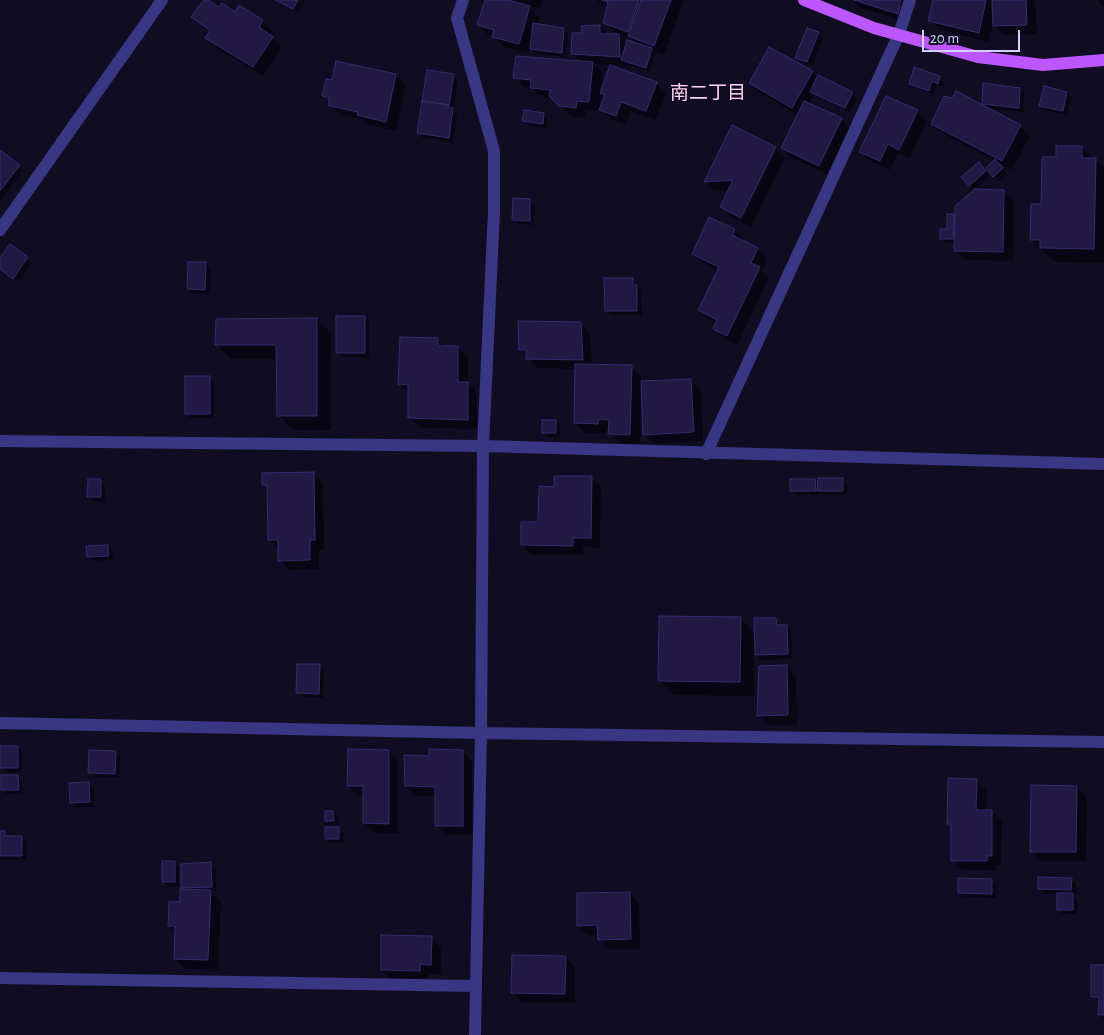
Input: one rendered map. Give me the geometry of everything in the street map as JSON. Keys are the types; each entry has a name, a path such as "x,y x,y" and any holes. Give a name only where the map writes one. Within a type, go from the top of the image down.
{"main road":[{"path":"804,0 874,28 978,57 1043,65 1104,60"}],"street":[{"path":"0,230 162,0"},
{"path":"463,0 457,18 494,151 494,212 483,446 481,733 475,1035"},
{"path":"706,454 899,34 910,0"},
{"path":"0,441 483,446 706,454 1104,464"},
{"path":"0,723 481,733 1104,742"},
{"path":"0,978 475,986"}],"building":[{"path":"204,0 209,0 218,7 222,3 235,12 239,5 263,20 259,27 273,37 253,67 205,38 210,30 191,17"},
{"path":"275,0 298,0 293,9"},
{"path":"485,0 508,0 530,6 519,44 492,37 494,30 477,25"},
{"path":"602,0 639,0 628,32 603,23 608,2"},
{"path":"641,0 671,0 654,46 628,36"},
{"path":"854,0 901,0 898,14"},
{"path":"933,0 986,0 979,33 928,21"},
{"path":"992,0 1026,0 1027,25 993,26"},
{"path":"533,23 564,28 562,53 530,49"},
{"path":"600,25 600,34 619,34 620,57 571,54 572,33 582,33 581,26"},
{"path":"807,28 819,32 807,62 795,58"},
{"path":"627,40 652,48 646,68 621,60"},
{"path":"769,47 813,71 792,108 749,83"},
{"path":"516,56 593,62 589,102 577,101 576,108 559,106 549,96 550,90 530,88 531,80 513,78"},
{"path":"336,61 396,74 386,122 357,115 358,112 329,106 329,98 322,96 326,79 332,80"},
{"path":"610,65 657,82 646,111 621,102 616,116 599,110 605,95 600,93"},
{"path":"914,67 940,76 938,84 932,81 929,91 909,84"},
{"path":"427,70 454,74 449,105 422,101"},
{"path":"818,75 853,92 845,108 810,92"},
{"path":"983,83 1020,88 1019,108 982,104"},
{"path":"1044,86 1067,92 1063,111 1039,106"},
{"path":"956,91 1021,125 1002,161 931,124 944,96 952,98"},
{"path":"886,96 918,110 899,150 888,144 880,161 859,152"},
{"path":"422,101 449,105 449,107 453,108 449,138 417,133"},
{"path":"804,101 842,118 819,166 781,148"},
{"path":"524,110 544,113 543,124 522,121"},
{"path":"732,125 776,147 741,218 720,207 733,180 704,182"},
{"path":"1056,146 1082,146 1082,158 1096,158 1094,249 1040,248 1040,240 1030,240 1031,204 1041,204 1042,157 1056,157"},
{"path":"0,150 20,165 0,191"},
{"path":"995,159 1003,168 993,177 986,168"},
{"path":"979,162 986,171 969,186 961,177"},
{"path":"975,189 1004,190 1003,252 954,251 955,206"},
{"path":"513,198 530,199 530,221 512,220"},
{"path":"947,214 954,214 953,239 940,239 940,229 947,229"},
{"path":"709,217 735,229 732,235 758,248 751,263 760,267 727,336 713,329 717,320 698,310 719,267 692,254"},
{"path":"10,244 28,257 13,279 0,269 0,258"},
{"path":"188,262 206,262 205,290 187,289"},
{"path":"604,278 633,278 633,285 637,285 637,311 605,311"},
{"path":"336,316 365,316 365,353 336,353"},
{"path":"317,318 317,416 277,416 276,345 215,345 216,319"},
{"path":"518,321 581,322 583,360 526,359 526,350 519,350"},
{"path":"400,337 438,338 438,346 458,346 458,382 468,382 468,420 408,418 408,385 398,384"},
{"path":"575,364 632,365 630,435 608,434 609,420 599,419 598,424 574,423"},
{"path":"185,376 210,376 210,414 185,414"},
{"path":"691,379 694,432 643,435 641,381"},
{"path":"542,420 556,420 556,433 542,433"},
{"path":"314,472 315,540 310,540 310,560 278,561 278,540 268,540 267,485 262,485 262,473"},
{"path":"554,476 592,476 591,538 573,538 573,546 521,545 521,522 538,522 539,486 554,487"},
{"path":"818,478 843,478 843,491 817,491"},
{"path":"88,479 101,479 101,497 87,497"},
{"path":"790,479 815,479 816,491 790,491"},
{"path":"108,545 109,556 87,557 86,546"},
{"path":"659,616 741,617 740,682 658,681"},
{"path":"754,618 776,618 777,625 787,625 788,654 755,655"},
{"path":"297,664 320,664 319,694 296,693"},
{"path":"787,665 788,715 757,716 759,666"},
{"path":"0,746 18,746 18,768 0,768"},
{"path":"348,749 389,750 389,824 363,823 363,786 347,786"},
{"path":"429,749 463,750 463,826 435,826 435,787 405,786 404,755 429,756"},
{"path":"89,750 116,751 115,774 88,773"},
{"path":"1,775 18,775 19,790 1,790"},
{"path":"948,778 977,779 976,810 992,810 992,856 987,856 987,861 951,861 951,824 947,824"},
{"path":"89,782 90,802 70,803 69,783"},
{"path":"1031,785 1077,786 1076,852 1030,852"},
{"path":"325,811 333,811 334,821 325,821"},
{"path":"325,827 339,827 339,839 325,839"},
{"path":"0,831 5,831 5,836 22,836 22,856 0,856"},
{"path":"162,861 175,861 175,882 162,882"},
{"path":"211,862 212,887 181,888 181,864"},
{"path":"1038,877 1072,878 1071,890 1038,889"},
{"path":"958,878 992,879 992,894 958,893"},
{"path":"180,889 211,890 208,960 174,959 175,926 168,926 169,901 180,902"},
{"path":"630,892 631,939 598,940 597,925 577,926 577,893"},
{"path":"1057,893 1073,893 1073,910 1057,910"},
{"path":"381,935 432,936 431,965 420,964 420,971 381,970"},
{"path":"512,955 566,956 565,994 511,993"},
{"path":"1091,965 1104,965 1104,1015 1098,1015 1099,997 1091,997"}],"district":[{"name":"南二丁目","path":"708,93"}]}
